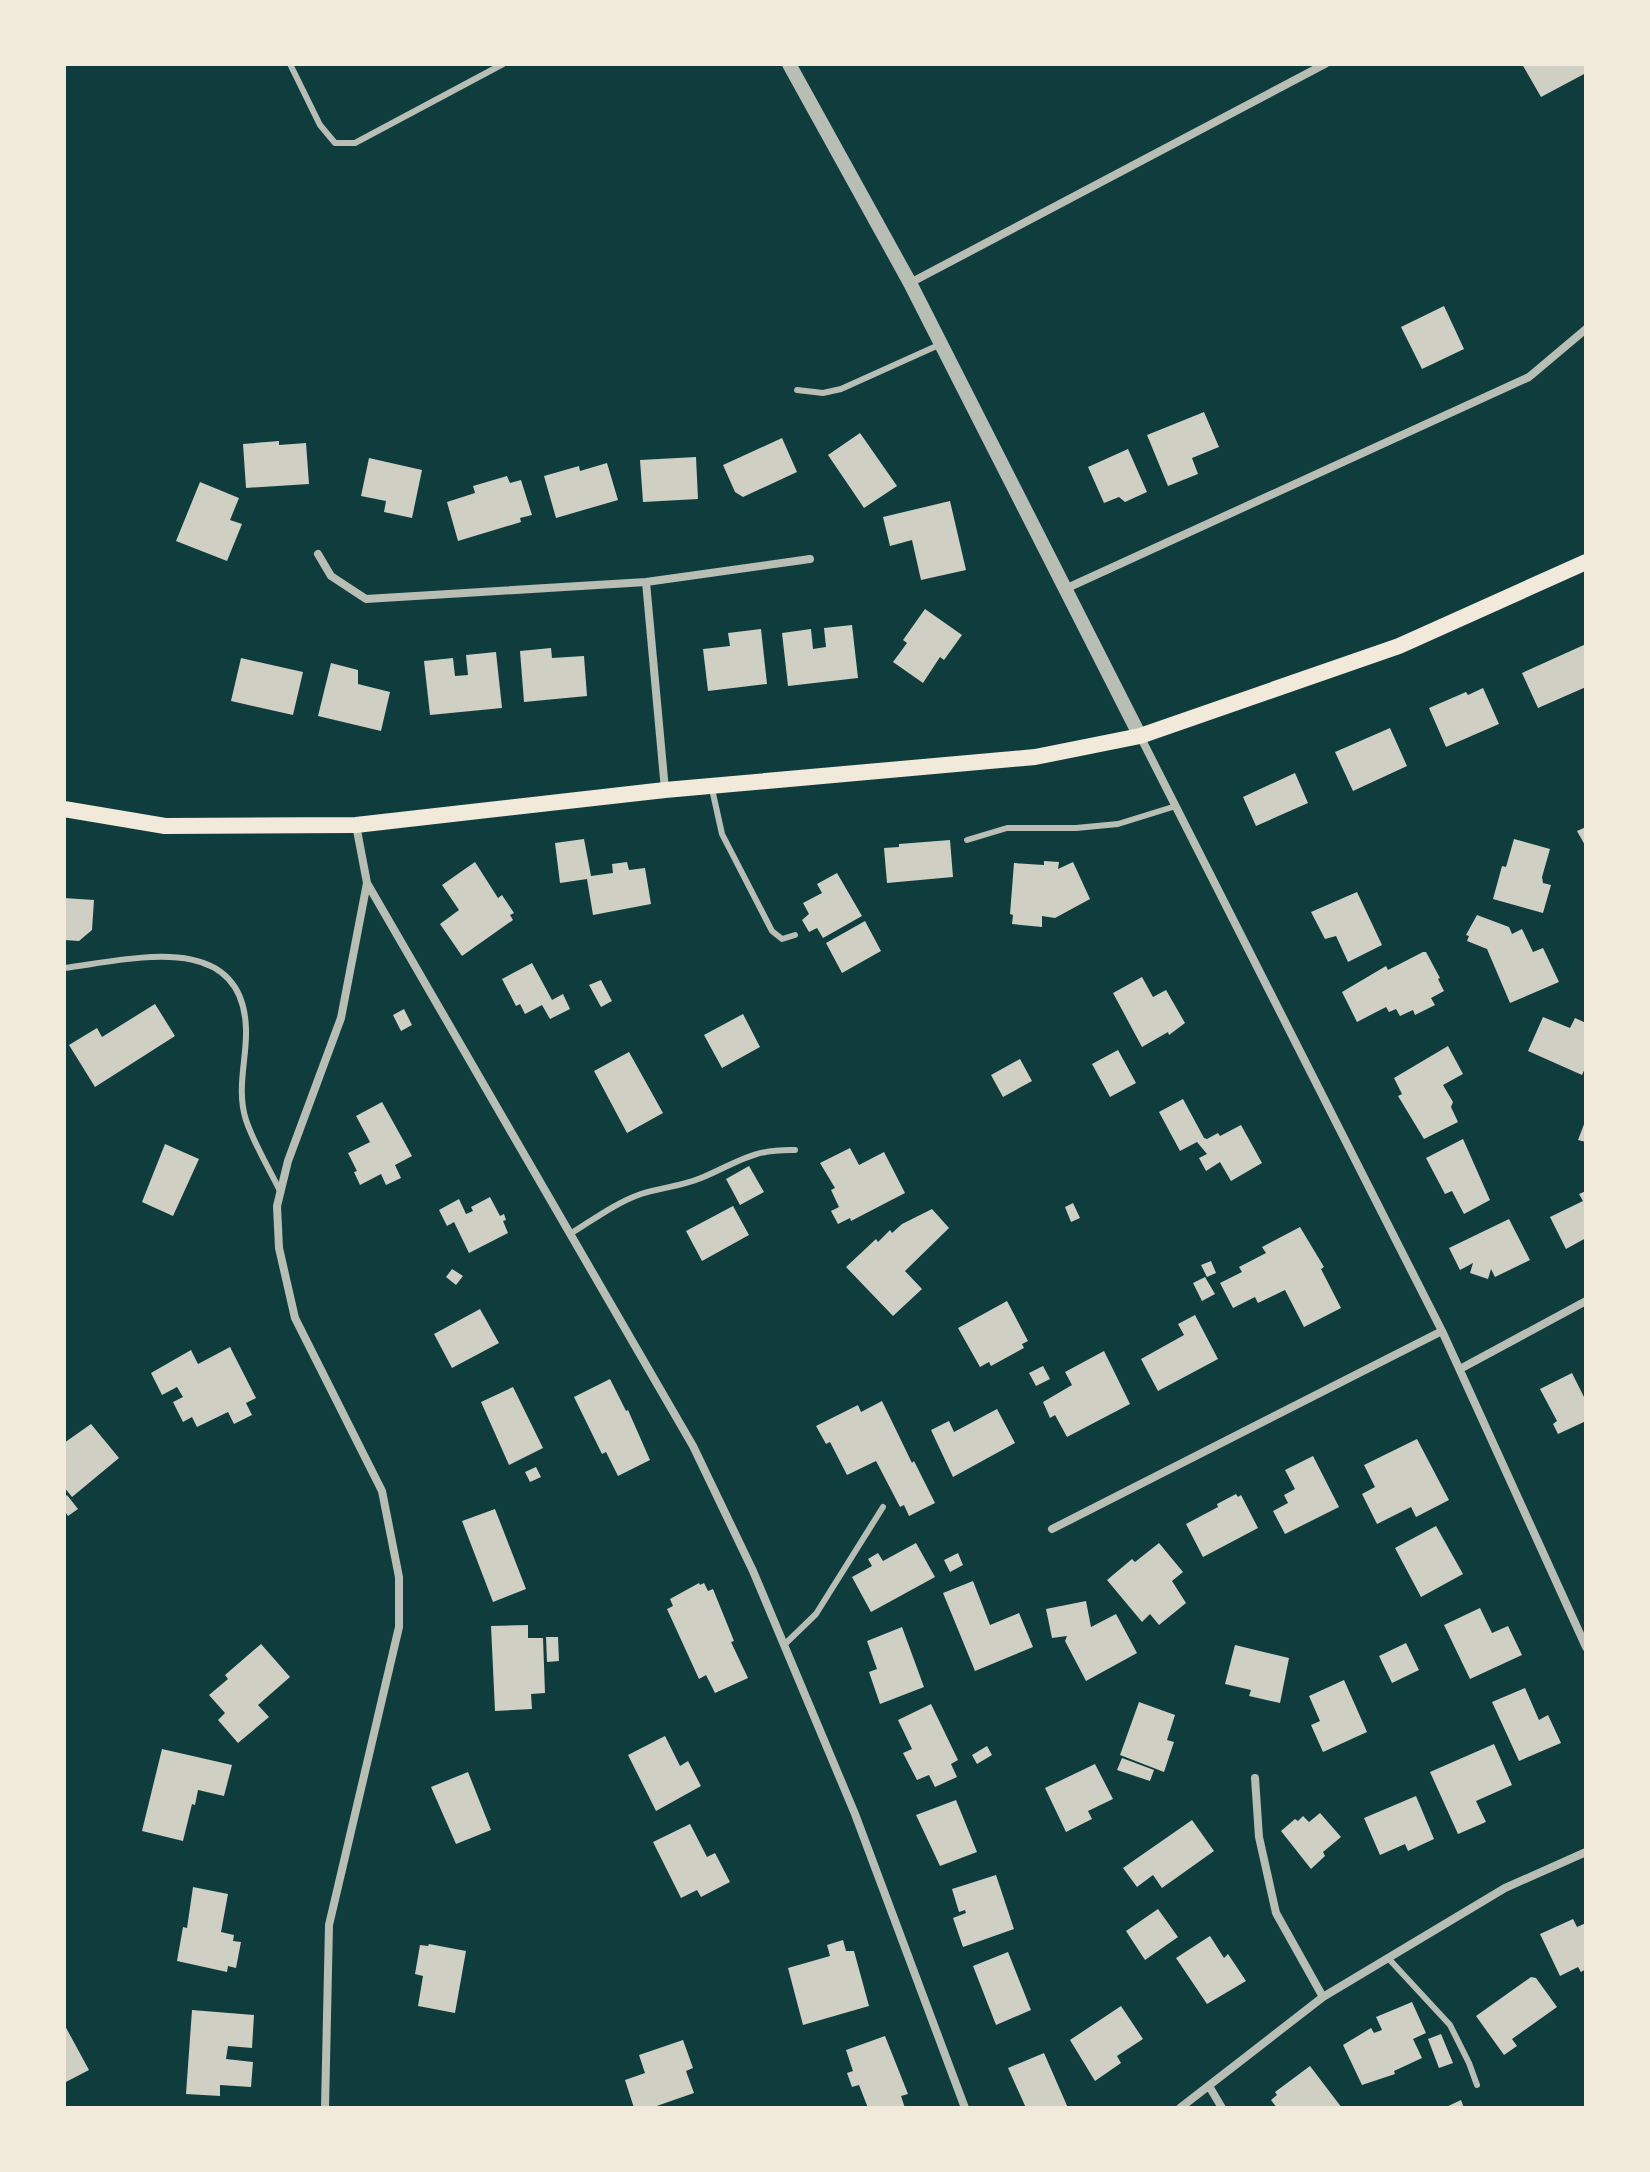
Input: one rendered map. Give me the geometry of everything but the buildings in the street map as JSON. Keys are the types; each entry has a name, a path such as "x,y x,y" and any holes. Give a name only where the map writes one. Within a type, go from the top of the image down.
{"main road":[{"path":"64,809 165,826 356,825 665,790 1035,757 1140,736 1399,646 1586,562"}],"street":[{"path":"789,64 910,283 1442,1331 1586,1647"},
{"path":"910,283 1325,64"},
{"path":"1065,589 1529,377 1586,329"},
{"path":"318,554 331,576 366,599 646,582 810,559"},
{"path":"646,582 665,790"},
{"path":"356,825 367,883 693,1446 753,1571 855,1814 965,2108"},
{"path":"325,2108 329,1925 399,1627 399,1577 382,1491 295,1318 279,1248 277,1206 288,1161 341,1018 367,883"},
{"path":"1460,1369 1586,1301"},
{"path":"1052,1529 1442,1331"},
{"path":"1255,1778 1259,1837 1276,1913 1323,1997"},
{"path":"1180,2108 1323,1997 1505,1888 1586,1852"},
{"path":"1209,2086 1222,2108"}],"lane":[{"path":"290,64 320,125 335,143 355,143 503,64"},
{"path":"797,390 823,393 841,389 941,344"},
{"path":"711,786 722,834 772,931 782,939 795,935"},
{"path":"967,840 1007,828 1076,828 1118,824 1176,806"},
{"path":"64,968 168,955 208,963 231,979 242,1003 246,1028 241,1087 246,1119 280,1191"},
{"path":"570,1234 615,1206 640,1195 700,1179 748,1154 795,1150"},
{"path":"784,1645 816,1614 883,1507"},
{"path":"1388,1958 1450,2025 1477,2085"}]}
